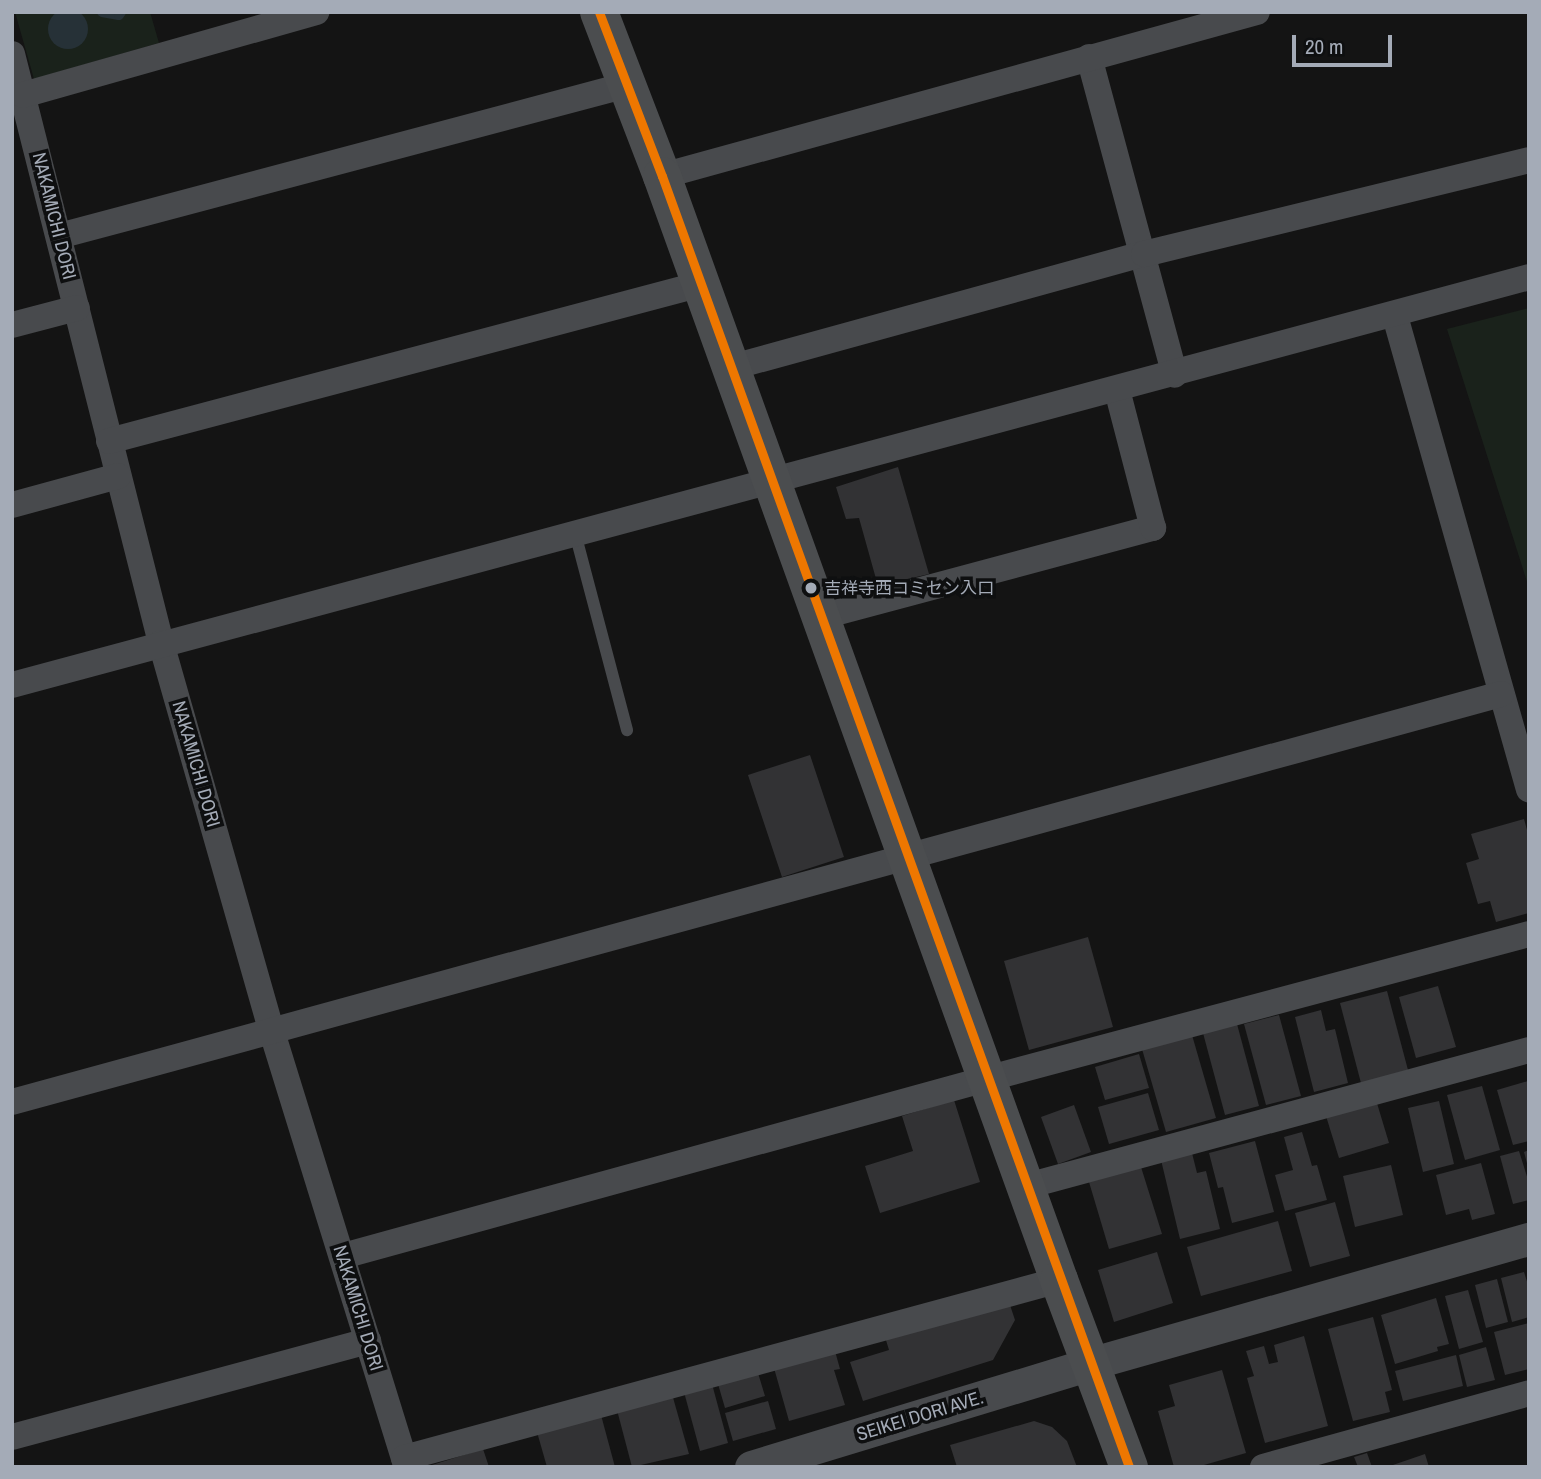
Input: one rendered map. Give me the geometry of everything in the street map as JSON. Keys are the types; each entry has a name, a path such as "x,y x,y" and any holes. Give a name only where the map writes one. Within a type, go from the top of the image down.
{"main road":[{"path":"599,12 662,176 906,859 1129,1467"}],"street":[{"path":"21,105 316,12"},
{"path":"662,176 1257,12"},
{"name":"NAKAMICHI DORI","path":"12,54 21,105 59,236 161,643 272,1032 406,1462"},
{"path":"1089,57 1175,375"},
{"path":"59,236 627,85"},
{"path":"729,368 1144,254 1529,160"},
{"path":"12,685 161,643 1395,316 1529,277"},
{"path":"109,441 701,284"},
{"path":"12,325 76,308"},
{"path":"1395,316 1529,789"},
{"path":"820,617 1153,527 1117,390"},
{"path":"12,505 118,476"},
{"path":"12,1102 1501,694"},
{"path":"343,1256 986,1079 1529,934"},
{"path":"1027,1186 1529,1050"},
{"name":"SEIKEI DORI AVE.","path":"751,1467 1089,1364 1529,1239"},
{"path":"406,1462 1059,1280"},
{"path":"12,1437 368,1341"},
{"path":"1263,1467 1529,1393"}],"lane":[{"path":"575,534 627,730"}],"shaded area":[{"path":"68,9 82,15 88,29 82,43 68,49 54,43 48,29 54,15"},
{"path":"15,12 150,12 159,43 34,79"},
{"path":"1529,308 1529,588 1447,329"}],"building":[{"path":"898,467 929,574 878,586 859,518 846,519 836,487"},
{"path":"810,755 844,857 782,877 748,775"},
{"path":"1524,819 1529,837 1529,913 1496,922 1490,901 1478,904 1466,863 1479,859 1471,834"},
{"path":"1088,937 1113,1027 1029,1050 1004,961"},
{"path":"1438,986 1456,1047 1416,1058 1399,997"},
{"path":"1387,991 1408,1070 1361,1083 1340,1003"},
{"path":"1321,1010 1326,1031 1335,1029 1348,1083 1314,1092 1295,1017"},
{"path":"1279,1015 1301,1096 1266,1105 1244,1024"},
{"path":"1237,1024 1259,1106 1225,1115 1203,1033"},
{"path":"1192,1035 1216,1118 1166,1132 1142,1049"},
{"path":"1139,1054 1149,1088 1105,1100 1095,1067"},
{"path":"1528,1081 1529,1141 1513,1145 1497,1090"},
{"path":"1482,1086 1500,1150 1465,1160 1447,1095"},
{"path":"1148,1093 1159,1130 1109,1144 1098,1107"},
{"path":"954,1100 980,1182 880,1213 865,1166 913,1151 902,1116"},
{"path":"1376,1100 1389,1143 1339,1158 1326,1116"},
{"path":"1439,1101 1454,1164 1423,1172 1408,1108"},
{"path":"1074,1105 1091,1152 1058,1164 1041,1117"},
{"path":"1302,1132 1312,1166 1317,1165 1327,1200 1285,1211 1275,1175 1293,1170 1284,1137"},
{"path":"1255,1141 1274,1212 1232,1223 1223,1187 1218,1188 1209,1153"},
{"path":"1529,1150 1529,1167 1528,1167 1524,1152"},
{"path":"1519,1151 1529,1183 1529,1200 1513,1204 1500,1156"},
{"path":"1192,1153 1197,1173 1206,1171 1220,1229 1180,1239 1161,1160"},
{"path":"1481,1163 1495,1214 1472,1220 1469,1209 1446,1215 1436,1175"},
{"path":"1391,1165 1403,1215 1355,1227 1343,1176"},
{"path":"1141,1167 1162,1234 1109,1249 1089,1182"},
{"path":"1335,1202 1350,1256 1310,1267 1295,1213"},
{"path":"1278,1221 1292,1271 1201,1296 1187,1247"},
{"path":"1157,1252 1173,1303 1114,1322 1098,1270"},
{"path":"1524,1272 1529,1288 1529,1317 1512,1322 1501,1278"},
{"path":"1497,1279 1508,1322 1486,1328 1475,1285"},
{"path":"1468,1290 1483,1342 1459,1349 1445,1296"},
{"path":"1436,1298 1449,1344 1437,1347 1438,1351 1395,1364 1381,1315"},
{"path":"1008,1299 1015,1320 993,1360 863,1401 850,1362 889,1350 885,1337"},
{"path":"1373,1317 1392,1390 1385,1392 1390,1412 1353,1421 1328,1329"},
{"path":"1529,1323 1529,1369 1505,1375 1494,1332"},
{"path":"1304,1336 1328,1426 1265,1443 1247,1378 1254,1376 1246,1351 1264,1346 1269,1364 1278,1362 1274,1345"},
{"path":"1486,1347 1495,1380 1467,1387 1459,1355"},
{"path":"835,1351 840,1369 834,1370 845,1405 789,1421 774,1368"},
{"path":"1456,1355 1463,1386 1403,1401 1395,1371"},
{"path":"1222,1370 1246,1453 1197,1467 1174,1467 1158,1411 1175,1406 1169,1385"},
{"path":"758,1373 765,1396 725,1408 718,1384"},
{"path":"712,1384 728,1443 700,1451 684,1392"},
{"path":"672,1394 689,1454 632,1467 617,1410"},
{"path":"768,1401 776,1429 733,1441 725,1413"},
{"path":"601,1415 615,1467 547,1467 537,1432"},
{"path":"1034,1421 1052,1427 1067,1441 1077,1467 957,1467 950,1445"},
{"path":"483,1449 489,1467 432,1465"},
{"path":"1367,1453 1372,1467 1358,1467 1354,1457"},
{"path":"1425,1454 1429,1467 1390,1467 1390,1466"}],"waterway":[{"path":"102,12 119,15 121,12"}],"transit line":[{"path":"599,12 662,176 1129,1467"}],"place":[{"name":"吉祥寺西コミセン入口","path":"811,588"}]}
